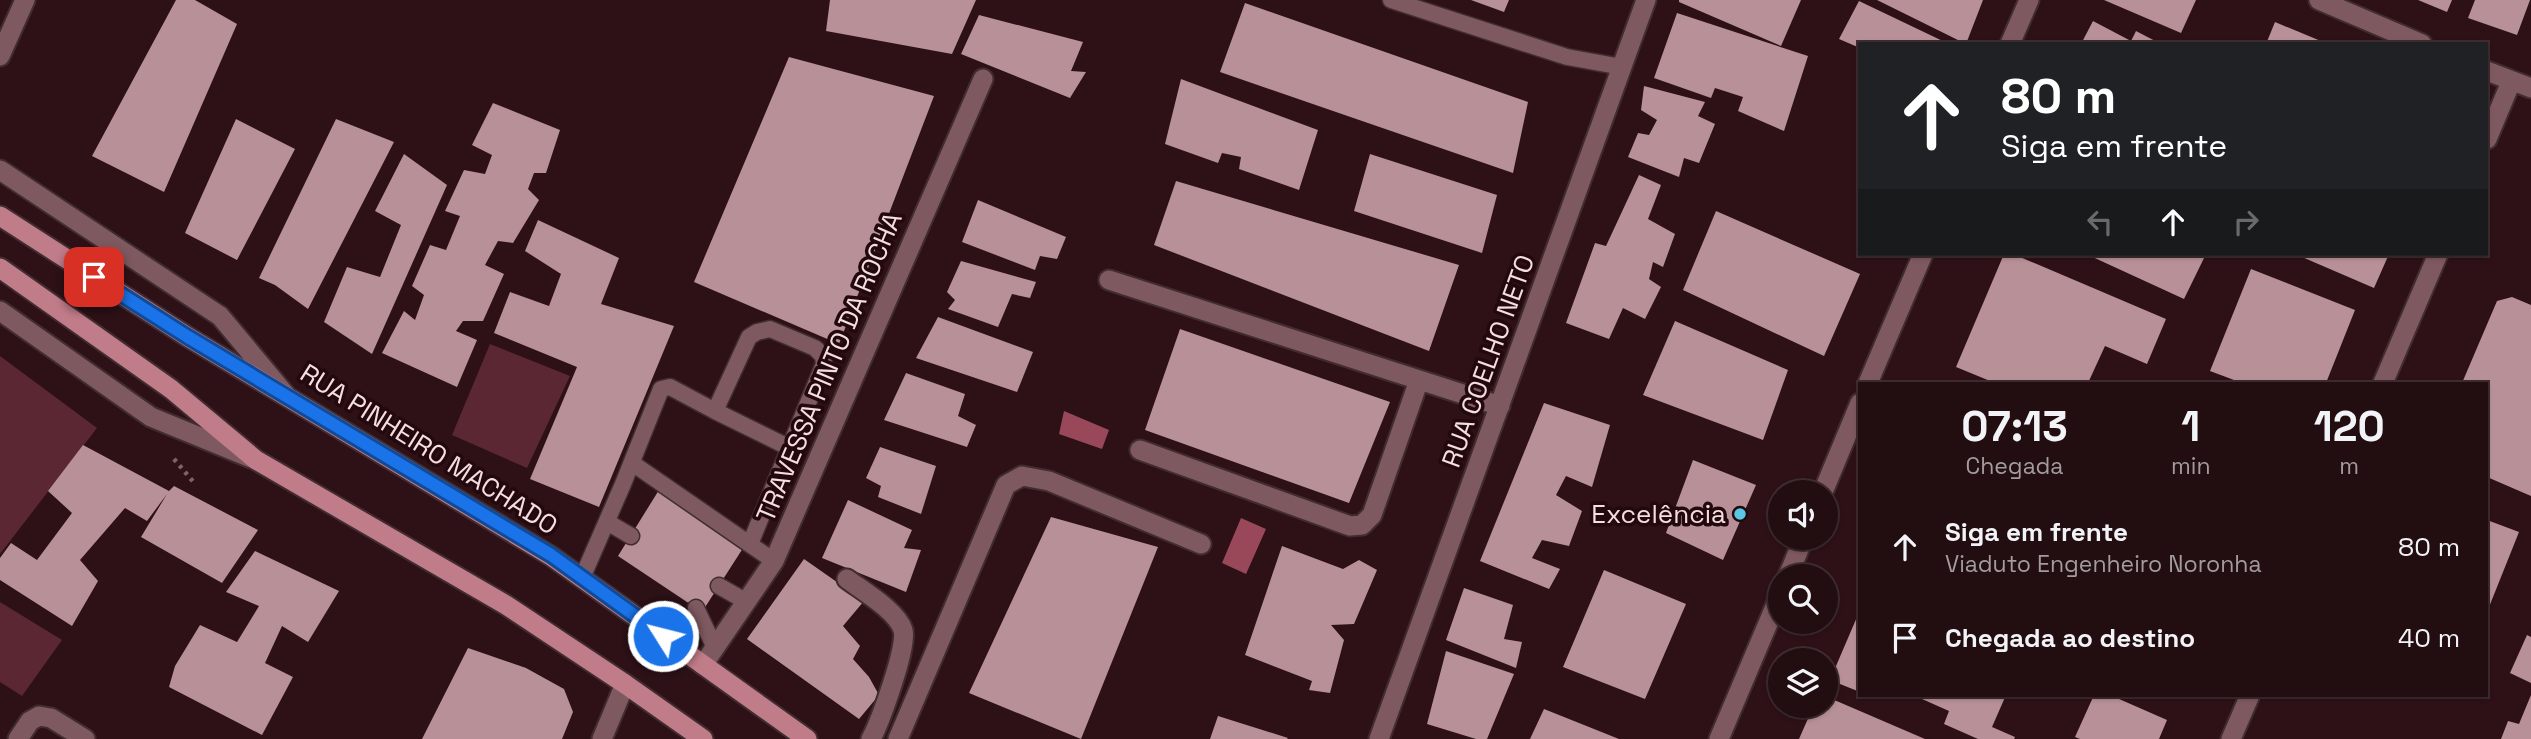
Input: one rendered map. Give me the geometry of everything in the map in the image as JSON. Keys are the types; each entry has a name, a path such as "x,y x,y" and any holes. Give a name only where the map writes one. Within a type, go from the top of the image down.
{"main road":[{"path":"0,216 188,337 288,397"},
{"path":"0,268 172,389 256,460 506,605 703,739"},
{"name":"RUA PINHEIRO MACHADO","path":"288,397 551,555 807,739"}],"street":[{"path":"0,56 25,0"},
{"name":"RUA COELHO NETO","path":"1379,739 1646,0"},
{"path":"2011,42 2029,0"},
{"path":"2319,0 2417,42"},
{"path":"2488,71 2531,88"},
{"name":"TRAVESSA PINTO DA ROCHA","path":"703,666 774,561 983,79"},
{"path":"2488,137 2511,82"},
{"name":"RUA PINHEIRO MACHADO","path":"0,170 220,316 288,397"},
{"path":"1868,382 1922,256"},
{"path":"2383,382 2437,256"},
{"path":"1110,280 1500,406"},
{"path":"0,311 151,417 256,460"},
{"path":"1140,450 1350,526 1362,524 1372,515 1419,380"},
{"path":"1828,480 1858,407"},
{"path":"898,739 1006,485 1022,476 1049,481 1201,544"},
{"path":"847,579 893,614 904,631 901,653 871,739"},
{"path":"1719,739 1768,623"},
{"path":"602,739 625,684"},
{"path":"2231,739 2249,697"},
{"path":"18,739 30,722 39,716 51,718 85,739"}],"lane":[{"path":"1391,0 1567,57 1622,67"},
{"path":"715,411 749,337 757,332 770,329 815,348 823,356 824,365 750,544"},
{"path":"582,579 661,389 670,387 790,448"},
{"path":"632,463 774,561"},
{"path":"607,522 631,536"},
{"path":"719,586 747,601"},
{"path":"696,608 715,649"}],"path":[{"path":"173,458 197,485"}],"shaded area":[{"path":"490,344 570,376 527,468 452,435"},
{"path":"0,356 97,428 0,554"},
{"path":"1064,411 1109,430 1102,449 1059,434"},
{"path":"1241,518 1266,529 1246,574 1222,563"},
{"path":"0,602 62,640 22,696 0,682"}],"building":[{"path":"176,0 195,0 237,24 164,192 92,156"},
{"path":"830,0 976,0 952,54 826,31"},
{"path":"1471,0 1509,0 1504,12"},
{"path":"1679,0 1801,0 1781,46"},
{"path":"1877,0 1983,0 1967,42"},
{"path":"2104,0 2196,0 2181,33"},
{"path":"2418,0 2452,0 2447,12"},
{"path":"2475,0 2530,0 2517,35 2468,18"},
{"path":"1859,1 1945,42 1858,42 1858,47 1839,39"},
{"path":"1245,3 1528,102 1513,173 1220,72"},
{"path":"1677,13 1808,56 1784,131 1738,111 1743,97 1715,88 1711,98 1654,78"},
{"path":"979,15 1083,42 1071,71 1086,72 1070,98 961,54"},
{"path":"2093,21 2131,41 2136,31 2157,42 2082,42"},
{"path":"2275,22 2323,42 2267,42"},
{"path":"789,57 934,96 839,344 694,282"},
{"path":"1181,79 1318,130 1299,190 1239,169 1241,157 1222,153 1218,163 1165,144"},
{"path":"1644,86 1705,102 1698,116 1715,124 1699,163 1684,158 1679,177 1628,157 1638,133 1649,135 1657,120 1641,110"},
{"path":"493,103 560,130 546,173 534,173 528,189 539,200 513,243 498,241 485,265 504,274 483,321 463,321 456,331 477,340 457,387 382,353 404,311 415,320 424,295 412,286 430,245 446,250 460,216 445,211 464,170 485,174 492,155 472,145"},
{"path":"236,119 295,149 237,260 185,233"},
{"path":"336,119 394,142 308,309 275,285 259,278"},
{"path":"404,154 447,185 372,354 324,322 347,267 380,277 401,225 375,211"},
{"path":"1370,154 1497,195 1482,253 1354,211"},
{"path":"1639,175 1661,185 1648,219 1675,234 1663,267 1653,262 1649,279 1661,287 1645,319 1623,308 1609,339 1566,323 1595,243 1606,246"},
{"path":"1176,181 1459,265 1429,351 1154,245"},
{"path":"978,200 1066,237 1057,259 1040,256 1035,270 962,242"},
{"path":"1716,211 1860,274 1824,356 1683,290"},
{"path":"538,220 619,258 601,304 674,326 599,507 530,479 577,367 494,333 510,292 549,306 561,274 525,251"},
{"path":"2003,256 2018,256 2166,319 2147,364 2105,346 2088,382 1993,382 1956,367"},
{"path":"2090,256 2205,256 2184,299"},
{"path":"2300,256 2388,256 2374,288"},
{"path":"961,261 1036,282 1030,298 1012,294 998,327 948,309 955,300 947,292"},
{"path":"2251,269 2355,310 2326,382 2239,382 2210,371"},
{"path":"2512,297 2531,305 2531,496 2488,477 2488,382 2462,382 2497,301"},
{"path":"938,317 1033,352 1017,392 916,358"},
{"path":"1675,321 1788,370 1763,440 1643,395"},
{"path":"1180,329 1390,402 1349,503 1145,430"},
{"path":"906,373 965,394 958,416 976,425 967,447 884,420"},
{"path":"1544,403 1610,425 1592,487 1566,476 1556,495 1582,511 1569,546 1542,540 1532,558 1560,569 1549,589 1480,561"},
{"path":"83,445 169,491 174,486 258,530 222,583 141,537 167,494 147,521 125,508 80,560 98,581 72,626 0,580 0,558 11,543 37,560 72,513 48,491"},
{"path":"880,447 936,466 921,514 878,497 881,486 866,478"},
{"path":"1693,460 1756,485 1723,560 1666,533"},
{"path":"659,490 745,545 702,612 618,556"},
{"path":"848,500 912,530 904,548 921,550 906,592 822,558"},
{"path":"1051,517 1158,547 1081,739 969,693"},
{"path":"2488,520 2519,532 2488,610"},
{"path":"1282,546 1343,569 1359,560 1377,570 1354,624 1331,625 1344,640 1330,693 1309,690 1312,681 1245,655"},
{"path":"255,551 339,591 308,642 282,626 265,663 293,677 262,735 169,687 175,666 200,625 237,642 259,606 226,592"},
{"path":"804,559 864,601 843,626 860,646 853,659 869,677 879,695 859,719 747,639"},
{"path":"1604,570 1686,604 1645,699 1563,667"},
{"path":"1464,588 1513,605 1504,639 1522,642 1516,668 1446,640"},
{"path":"1858,615 1858,691 1838,683 1838,661"},
{"path":"2527,635 2531,637 2531,683 2510,673"},
{"path":"468,648 526,668 564,689 573,712 562,739 422,739"},
{"path":"1446,651 1514,674 1487,739 1476,739 1427,724"},
{"path":"2531,695 2531,739 2501,739 2508,721 2519,724"},
{"path":"2005,697 1992,727 2015,737 1978,739 1944,724 1949,711 1922,699"},
{"path":"2093,697 2115,697 2167,720 2159,739 2075,737"},
{"path":"1838,702 1925,739 1799,739 1808,718 1838,718"},
{"path":"1544,709 1619,739 1530,739"},
{"path":"1218,716 1288,738 1210,739"}],"place":[{"name":"Excelência","path":"1740,514"}],"route":[{"path":"94,277 188,337 551,555 663,636"}]}
